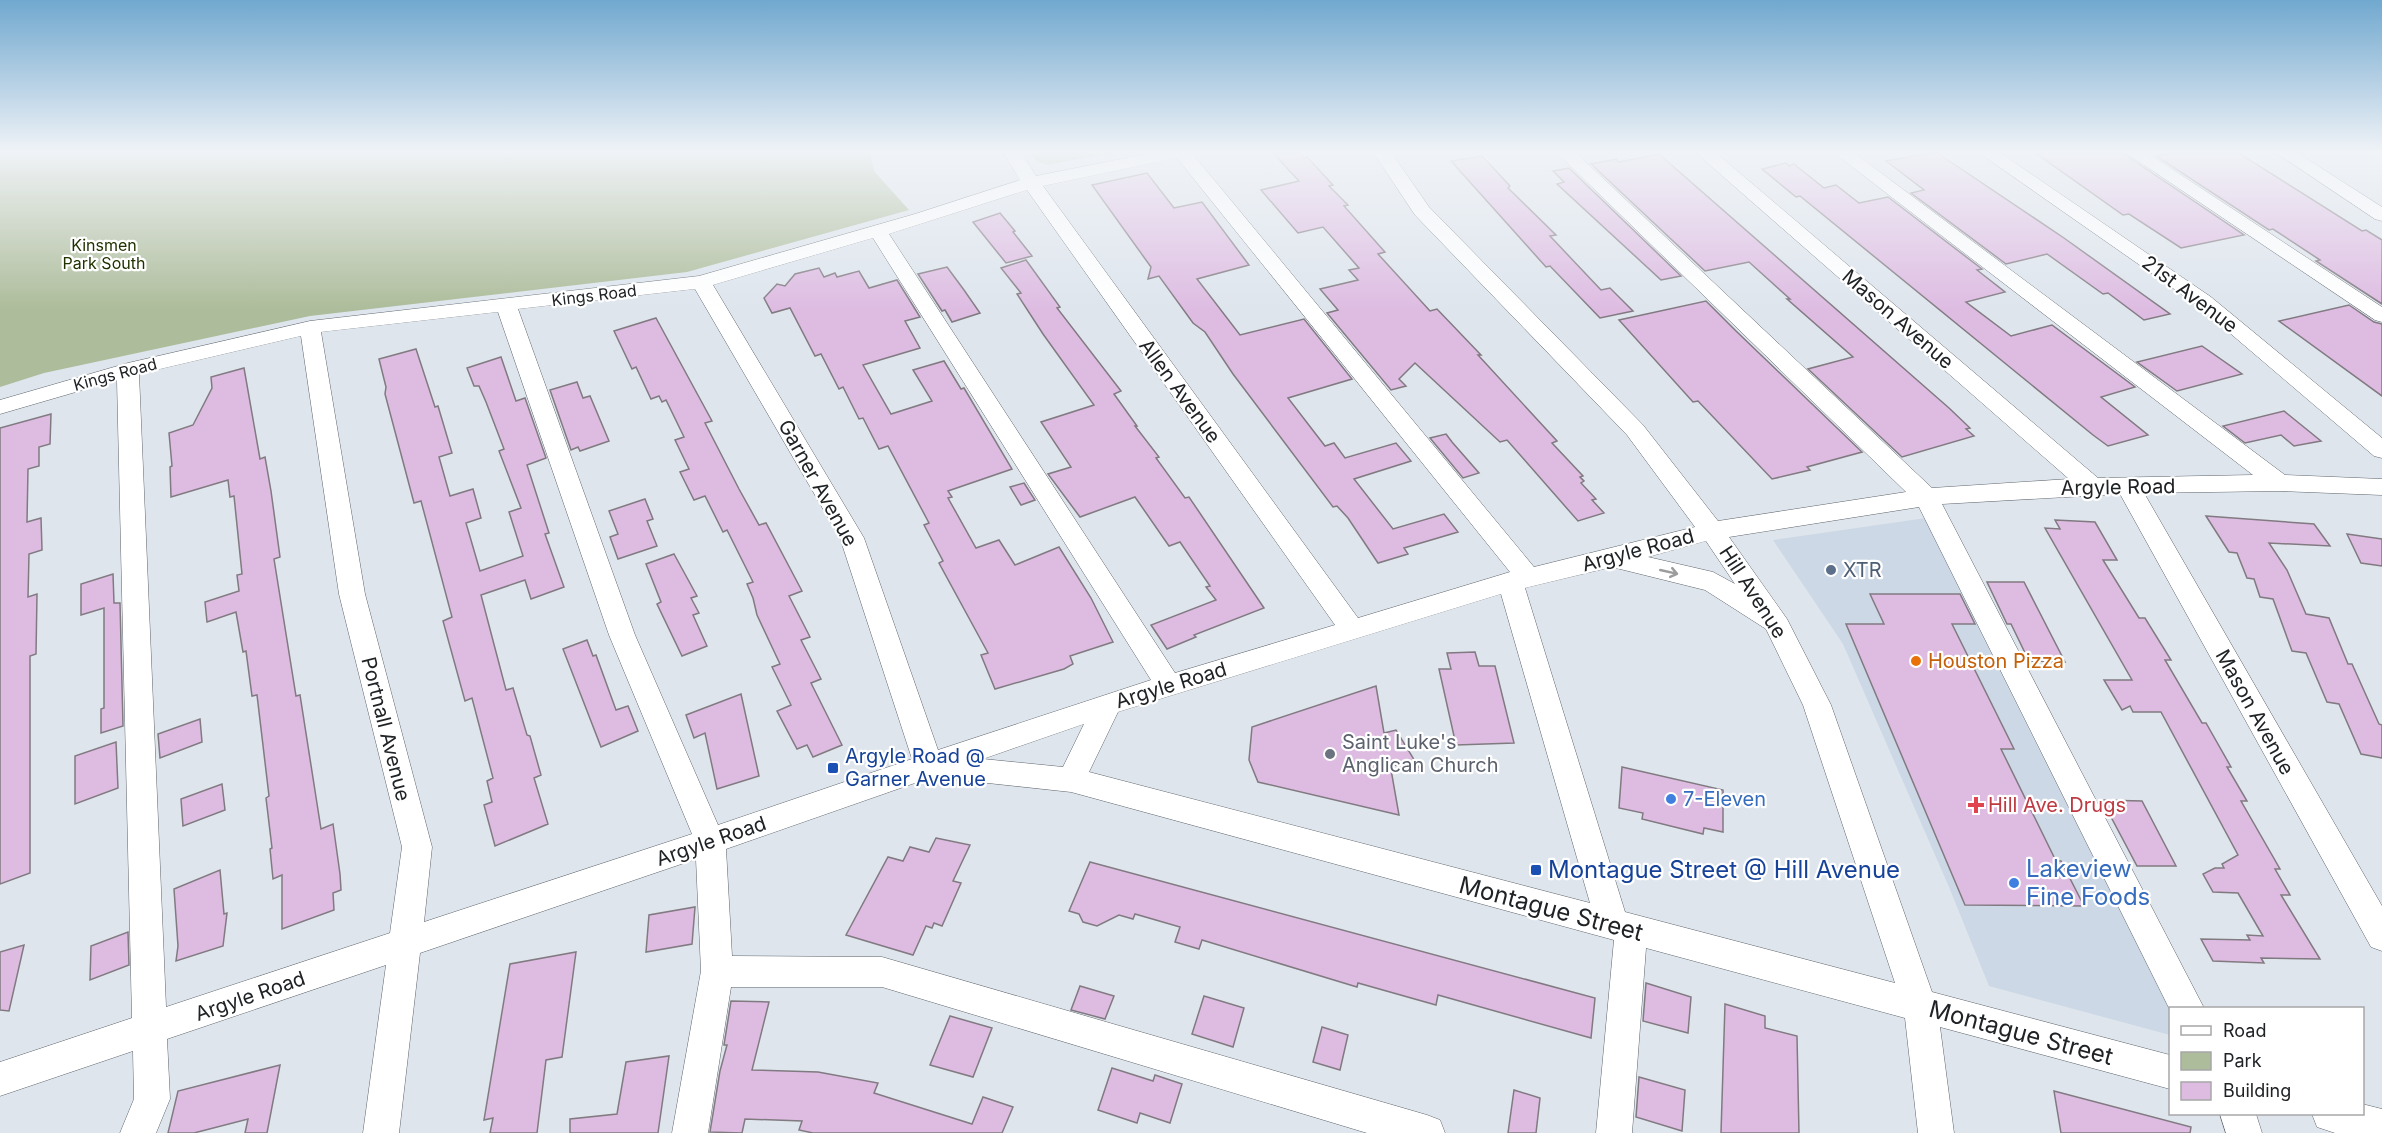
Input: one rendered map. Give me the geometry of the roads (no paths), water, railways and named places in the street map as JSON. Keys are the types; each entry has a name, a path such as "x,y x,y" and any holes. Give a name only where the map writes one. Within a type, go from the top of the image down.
{"street":[{"name":"Kings Road","path":"0,407 128,370 310,327 701,282 961,205"},
{"name":"Allen Avenue","path":"1047,205 1352,629"},
{"path":"1223,205 1519,580 1622,928 1614,1133"},
{"name":"Hill Avenue","path":"1418,205 1635,430 1712,531 1778,626 1817,705 1920,1007 1936,1133"},
{"path":"1620,205 1926,497 2186,1007"},
{"name":"Mason Avenue","path":"1765,205 2092,486"},
{"path":"1912,205 2279,483"},
{"name":"21st Avenue","path":"2064,205 2204,301 2382,450"},
{"path":"2214,205 2382,316"},
{"path":"2366,205 2382,215"},
{"path":"878,231 1169,686"},
{"name":"Garner Avenue","path":"701,282 852,538 929,766"},
{"path":"506,306 622,635 711,841 717,971 690,1133"},
{"name":"Portnall Avenue","path":"310,327 352,594 417,847 381,1133"},
{"path":"128,370 152,1099 138,1133"},
{"name":"Argyle Road","path":"0,1079 711,841 1108,704 1519,580 1712,531 1926,497 2092,486 2279,483 2382,487"},
{"name":"Mason Avenue","path":"2128,487 2382,936"},
{"path":"1612,558 1713,582 1778,626"},
{"path":"1071,780 1108,704"},
{"name":"Montague Street","path":"929,766 1071,780 2169,1072"},
{"path":"717,971 882,972 1427,1133"},
{"path":"2239,1115 2244,1133"},
{"path":"2337,1115 2382,1127"}],"place":[{"name":"XTR","path":"1831,570"},
{"name":"Houston Pizza","path":"1916,661"},
{"name":"Saint Luke's Anglican Church","path":"1330,754"},
{"name":"Argyle Road @ Garner Avenue","path":"833,768"},
{"name":"7-Eleven","path":"1671,799"},
{"name":"Hill Ave. Drugs","path":"1976,805"},
{"name":"Montague Street @ Hill Avenue","path":"1536,870"},
{"name":"Lakeview Fine Foods","path":"2014,883"}],"park label":[{"name":"Kinsmen Park South","path":"104,254"}]}
